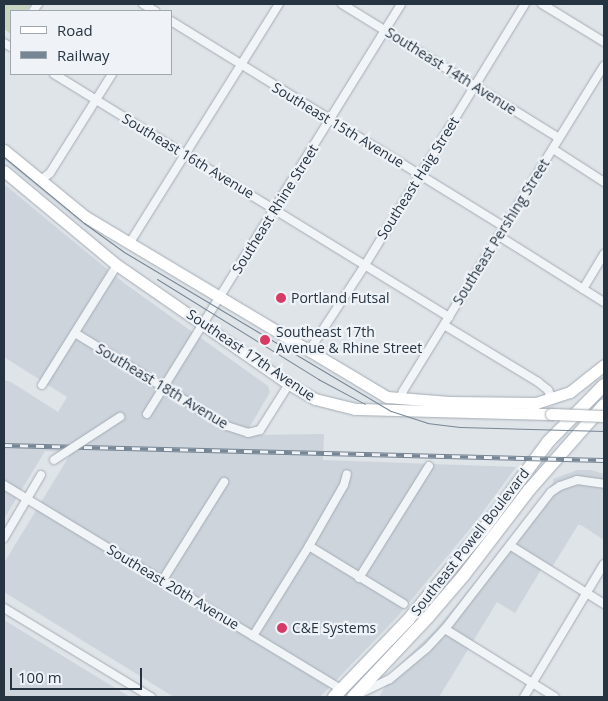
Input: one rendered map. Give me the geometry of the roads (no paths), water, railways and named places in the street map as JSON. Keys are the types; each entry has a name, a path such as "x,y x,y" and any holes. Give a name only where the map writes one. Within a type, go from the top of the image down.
{"main road":[{"name":"Southeast Powell Boulevard","path":"338,694 423,603 483,530 548,442 604,385"},
{"name":"Southeast Powell Boulevard","path":"353,697 428,617 464,575 529,490 604,405"}],"street":[{"path":"143,4 153,9"},
{"path":"130,244 278,4"},
{"name":"Southeast 14th Avenue","path":"342,4 559,138"},
{"name":"Southeast Rhine Street","path":"148,414 401,4"},
{"name":"Southeast Haig Street","path":"310,351 366,265 525,4"},
{"path":"542,4 604,42"},
{"name":"Southeast 15th Avenue","path":"172,22 504,228"},
{"name":"Southeast Pershing Street","path":"400,399 403,391 604,66"},
{"name":"Southeast 16th Avenue","path":"56,75 276,209 449,318"},
{"path":"41,180 50,172 111,75"},
{"path":"552,149 604,182"},
{"path":"4,150 76,210 382,395 400,399 520,404 552,399 579,386 604,365"},
{"name":"Southeast 17th Avenue","path":"4,171 117,265 289,384 324,403 356,409 604,416"},
{"path":"499,236 604,302"},
{"path":"583,289 604,254"},
{"path":"42,385 117,265"},
{"path":"444,325 538,382 548,390 552,399"},
{"name":"Southeast 18th Avenue","path":"75,333 227,426 252,433 260,430 289,384"},
{"path":"54,460 120,417"},
{"path":"359,578 429,466"},
{"path":"253,636 309,546 344,485 347,474"},
{"path":"4,538 41,476"},
{"path":"353,697 390,679 413,662 445,629 544,499 560,486 577,480 604,484"},
{"path":"162,581 224,482"},
{"name":"Southeast 20th Avenue","path":"4,485 253,636 338,694"},
{"path":"309,546 404,604"},
{"path":"510,546 604,604"},
{"path":"524,697 604,564"},
{"path":"4,608 151,697"},
{"path":"445,629 555,697"}],"tram line":[{"path":"4,157 84,223 124,252 391,411 427,423 460,427 604,431"},
{"path":"157,279 318,379 365,404"}],"railway":[{"path":"4,445 604,460"}],"place":[{"name":"Portland Futsal","path":"281,298"},
{"name":"Southeast 17th Avenue & Rhine Street","path":"265,340"},
{"name":"C&E Systems","path":"282,628"}]}
